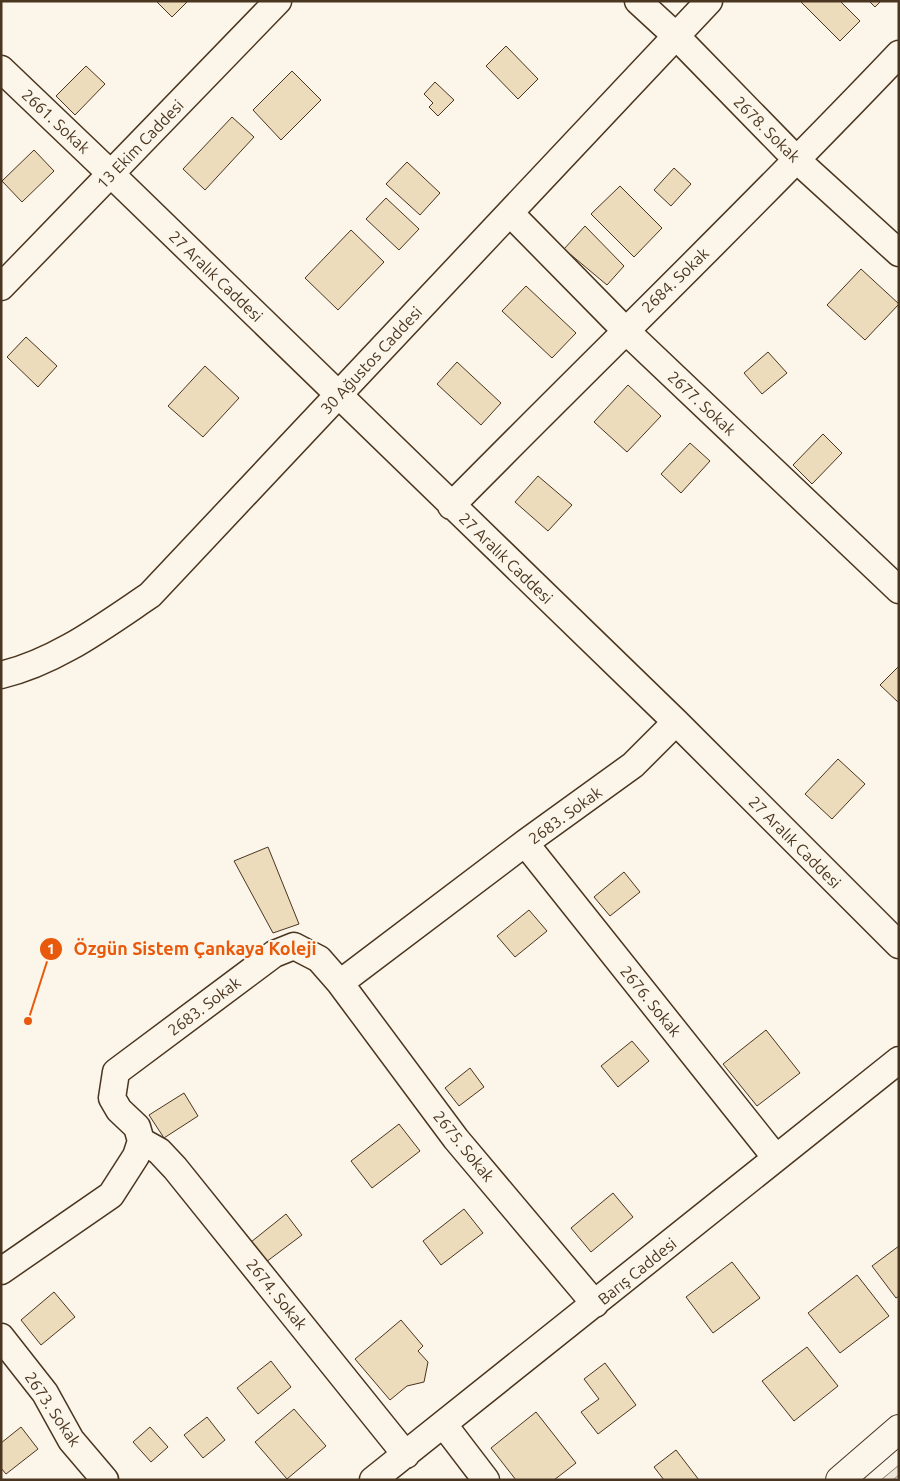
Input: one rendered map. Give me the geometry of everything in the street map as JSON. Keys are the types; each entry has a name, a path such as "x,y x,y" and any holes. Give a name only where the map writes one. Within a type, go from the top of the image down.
{"main road":[{"path":"840,1480 899,1429"}],"street":[{"name":"13 Ekim Caddesi","path":"1,287 278,1"},
{"name":"2678. Sokak","path":"638,1 676,36 798,160 899,253"},
{"name":"30 Ağustos Caddesi","path":"1,675 14,672 86,639 150,595 709,1"},
{"name":"2684. Sokak","path":"451,506 625,330 798,160 899,54"},
{"name":"2661. Sokak","path":"1,69 112,174"},
{"name":"27 Aralık Caddesi","path":"112,174 451,506 676,722 899,945"},
{"name":"2677. Sokak","path":"510,213 625,330 899,590"},
{"name":"2683. Sokak","path":"141,1141 137,1127 119,1110 112,1098 116,1072 274,954 294,946 319,959 340,983 633,765 676,722"},
{"name":"2676. Sokak","path":"525,844 776,1158"},
{"name":"2675. Sokak","path":"340,983 456,1139 595,1304"},
{"name":"Barış Caddesi","path":"373,1480 899,1060"},
{"path":"1,1271 112,1195 136,1156 141,1141"},
{"name":"2674. Sokak","path":"141,1141 160,1151 176,1168 406,1455"},
{"name":"2673. Sokak","path":"1,1337 45,1393 71,1440 106,1480"},
{"path":"444,1425 486,1480"}],"shaded area":[{"path":"899,1465 899,1475 893,1480 881,1480"}],"building":[{"path":"156,1 188,1 172,17"},
{"path":"800,1 840,1 860,21 840,41"},
{"path":"869,1 881,1 875,7"},
{"path":"506,46 538,79 518,99 486,66"},
{"path":"86,66 105,84 75,115 56,96"},
{"path":"292,71 321,100 281,140 253,110"},
{"path":"435,82 454,100 438,116 429,107 433,103 424,94"},
{"path":"232,117 254,137 205,190 183,169"},
{"path":"34,150 54,171 22,202 2,181"},
{"path":"407,162 440,193 420,215 386,184"},
{"path":"674,168 691,184 671,206 654,190"},
{"path":"620,186 662,228 634,257 591,214"},
{"path":"386,198 419,229 399,250 366,219"},
{"path":"585,226 624,266 607,285 564,249"},
{"path":"351,230 384,262 338,310 305,278"},
{"path":"861,269 899,304 865,340 827,305"},
{"path":"526,286 576,333 552,358 502,311"},
{"path":"26,337 57,366 38,387 7,357"},
{"path":"768,352 787,373 762,394 744,373"},
{"path":"457,362 501,403 481,425 437,384"},
{"path":"205,366 239,398 203,437 168,406"},
{"path":"628,385 661,416 627,452 594,422"},
{"path":"823,434 842,453 812,484 793,465"},
{"path":"690,443 710,461 681,493 661,474"},
{"path":"538,476 572,505 548,531 515,502"},
{"path":"899,666 899,703 880,685"},
{"path":"838,759 865,784 832,819 805,794"},
{"path":"268,847 299,924 273,933 234,861"},
{"path":"624,872 640,892 610,916 594,897"},
{"path":"529,910 547,931 515,957 497,936"},
{"path":"766,1030 800,1073 757,1106 723,1064"},
{"path":"632,1041 649,1061 618,1087 601,1066"},
{"path":"470,1068 484,1087 459,1106 445,1088"},
{"path":"184,1093 198,1116 164,1138 149,1115"},
{"path":"399,1124 420,1151 372,1188 351,1161"},
{"path":"613,1193 633,1217 591,1252 571,1228"},
{"path":"464,1209 483,1233 441,1265 423,1241"},
{"path":"286,1214 302,1235 266,1262 251,1242"},
{"path":"899,1246 899,1296 896,1298 872,1266"},
{"path":"732,1262 760,1298 713,1333 686,1297"},
{"path":"857,1275 889,1316 840,1353 808,1313"},
{"path":"54,1292 75,1317 41,1345 21,1320"},
{"path":"401,1320 423,1346 418,1351 428,1362 424,1382 407,1386 390,1400 355,1359"},
{"path":"807,1347 838,1386 794,1421 762,1381"},
{"path":"271,1361 291,1387 258,1414 237,1388"},
{"path":"605,1363 636,1405 598,1434 581,1412 599,1399 584,1379"},
{"path":"294,1409 326,1446 287,1479 255,1442"},
{"path":"536,1412 576,1463 554,1480 516,1480 491,1448"},
{"path":"207,1417 225,1440 203,1458 184,1435"},
{"path":"21,1427 38,1449 6,1474 1,1468 1,1443"},
{"path":"150,1427 168,1447 151,1462 133,1442"},
{"path":"676,1450 699,1480 664,1480 654,1467"}],"place":[{"name":"Özgün Sistem Çankaya Koleji","path":"28,1021"}]}
